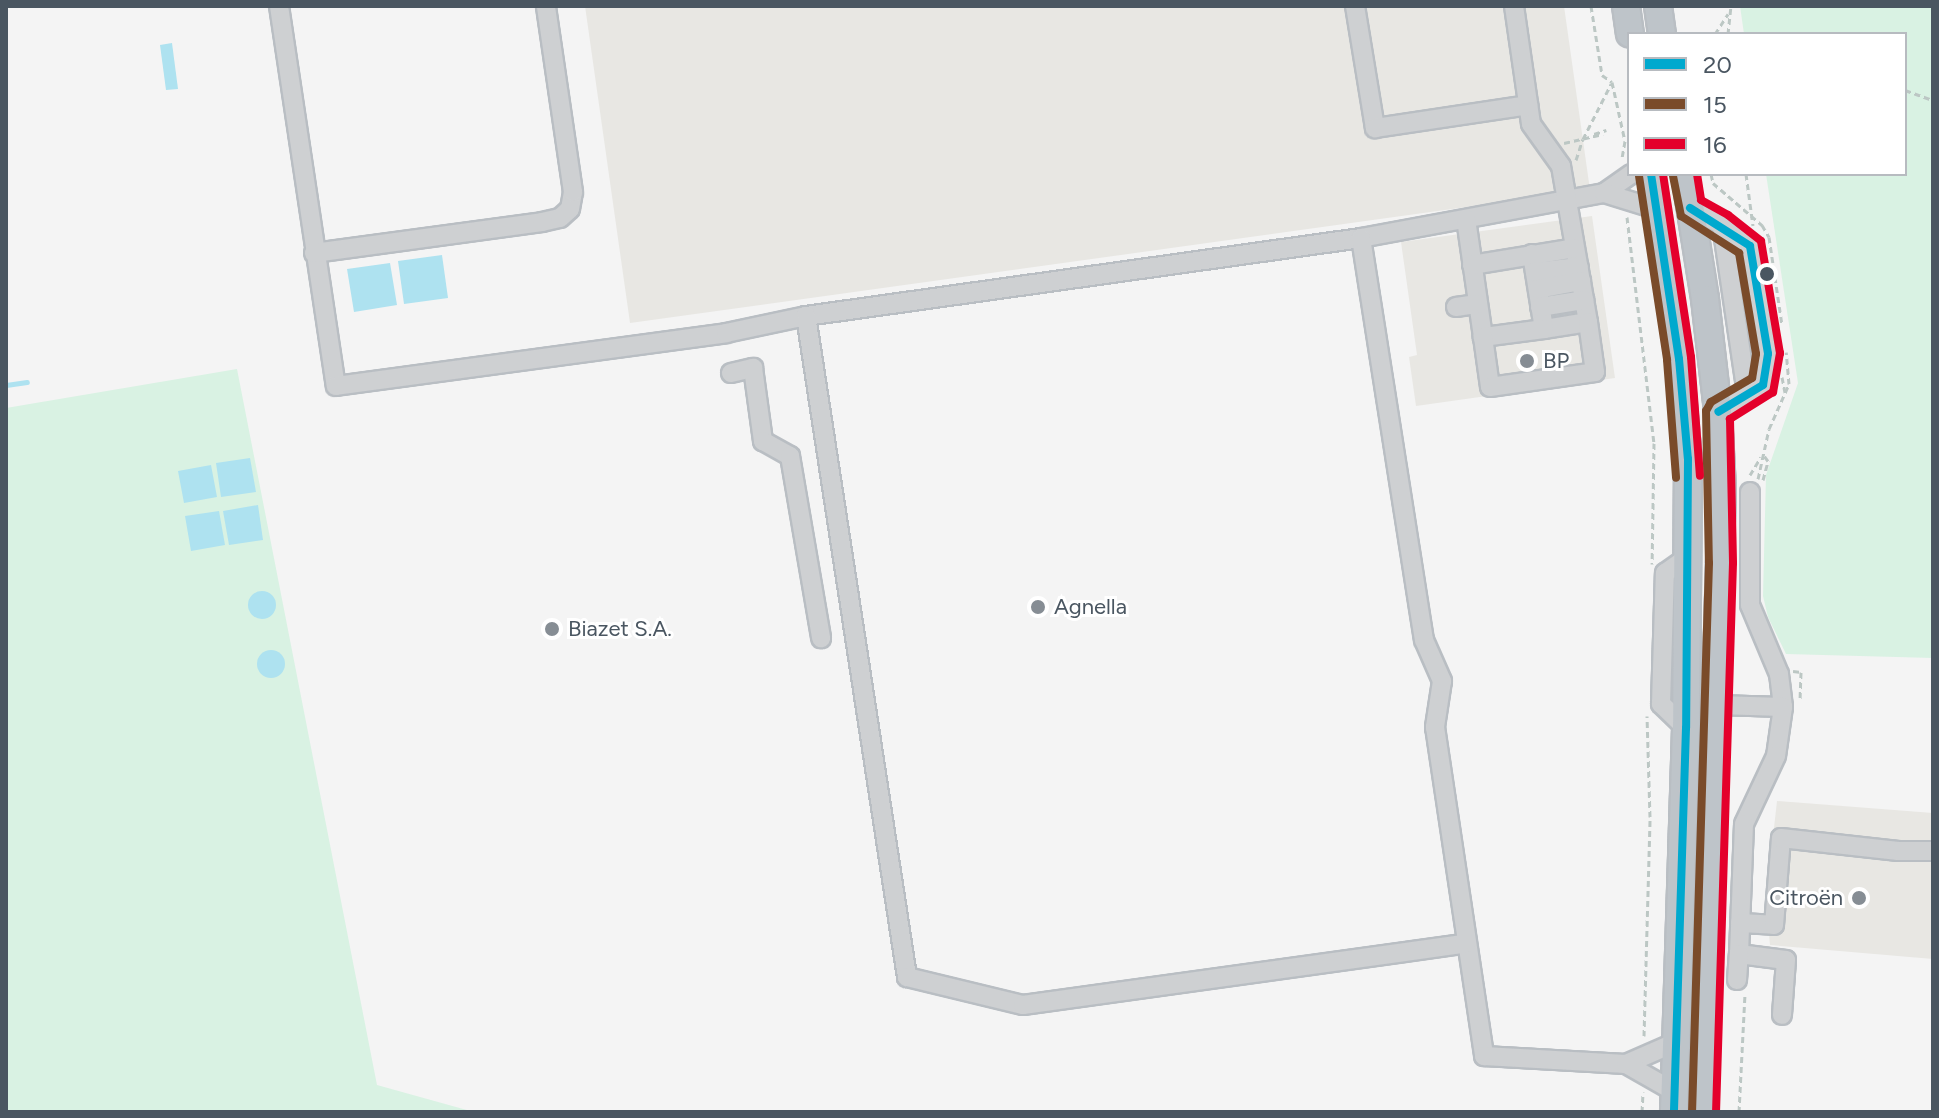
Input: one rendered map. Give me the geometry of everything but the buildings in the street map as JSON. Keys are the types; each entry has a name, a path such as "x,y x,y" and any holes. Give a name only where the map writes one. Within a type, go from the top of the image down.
{"highway":[{"path":"1626,6 1630,32"},
{"path":"1658,6 1662,32"},
{"path":"1651,176 1679,359 1688,459 1686,728 1674,1102"},
{"path":"1685,176 1718,412 1722,504 1704,1112"}],"lane":[{"path":"279,6 336,386 726,333 806,316 1361,238 1604,193 1656,209"},
{"path":"314,253 542,222 560,218 570,209 573,192 546,6"},
{"path":"1355,6 1375,128 1528,105"},
{"path":"1466,219 1490,387 1595,372 1569,200 1561,166 1551,147 1537,136 1528,105 1514,6"},
{"path":"1604,193 1626,171"},
{"path":"1690,208 1722,225 1750,246 1768,354 1763,385 1718,412"},
{"path":"1722,225 1747,395"},
{"path":"1361,238 1424,640 1442,681 1435,727 1484,1056 1626,1064 1676,1042"},
{"path":"1472,265 1536,281 1580,274"},
{"path":"1536,281 1580,274"},
{"path":"1536,281 1544,329"},
{"path":"1456,307 1478,304"},
{"path":"806,316 907,977 1023,1005 1467,943"},
{"path":"1483,337 1588,322"},
{"path":"731,373 753,368 763,441 790,456 821,638"},
{"path":"1741,987 1739,954 1744,824 1776,756 1783,707 1779,674 1750,605 1750,492"},
{"path":"1717,705 1783,707"},
{"path":"1740,923 1774,925 1781,838 1898,851 1933,851"},
{"path":"1739,954 1786,960 1782,1015"},
{"path":"1626,1064 1674,1102"}],"path":[{"path":"1591,6 1602,75 1612,82 1625,141 1626,171"},
{"path":"1716,32 1731,8"},
{"path":"1728,32 1731,8"},
{"path":"1604,132 1583,139 1612,82"},
{"path":"1907,91 1933,100"},
{"path":"1711,176 1713,183 1751,214 1746,176"},
{"path":"1763,454 1748,481 1750,492 1757,487 1769,429 1785,394"},
{"path":"1739,1112 1741,987"},
{"path":"1642,1112 1643,1084"}],"shaded area":[{"path":"585,6 1564,6 1590,190 630,323"},
{"path":"1592,216 1615,378 1416,406 1409,357 1417,355 1401,242"},
{"path":"1777,801 1933,813 1933,959 1770,945 1766,899"}],"green space":[{"path":"1740,6 1933,6 1933,658 1786,654 1768,617 1763,596 1766,475 1798,383 1766,176 1907,176 1907,32 1744,32"},
{"path":"237,369 377,1085 474,1112 6,1112 6,408"}],"water":[{"path":"172,43 178,89 166,90 160,45"},
{"path":"442,255 448,298 404,304 398,261"},
{"path":"390,263 397,305 354,312 347,269"},
{"path":"250,458 256,492 221,497 216,463"},
{"path":"211,465 217,497 184,503 178,471"},
{"path":"258,505 263,540 229,545 223,511"},
{"path":"219,511 225,545 191,551 185,516"},
{"path":"262,591 272,595 276,605 272,615 262,619 252,615 248,605 252,595"},
{"path":"271,650 281,654 285,664 281,674 271,678 261,674 257,664 261,654"}],"waterway":[{"path":"6,385 27,382"}],"transit line":[{"name":"15","path":"1639,176 1667,360 1676,478"},
{"name":"20","path":"1651,176 1679,359 1688,459 1686,728 1674,1112"},
{"name":"16","path":"1663,176 1691,357 1700,476"},
{"name":"15","path":"1673,176 1681,216 1739,253 1756,354 1752,378 1711,402 1706,411 1709,563 1692,1112"},
{"name":"16","path":"1697,176 1701,200 1728,215 1761,241 1780,353 1773,392 1730,419 1733,563 1716,1112"},
{"name":"20","path":"1690,208 1750,246 1768,354 1763,385 1718,412"}],"place":[{"name":"BP","path":"1527,361"},
{"name":"Agnella","path":"1038,607"},
{"name":"Biazet S.A.","path":"552,629"},
{"name":"Citroën","path":"1859,898"}]}
